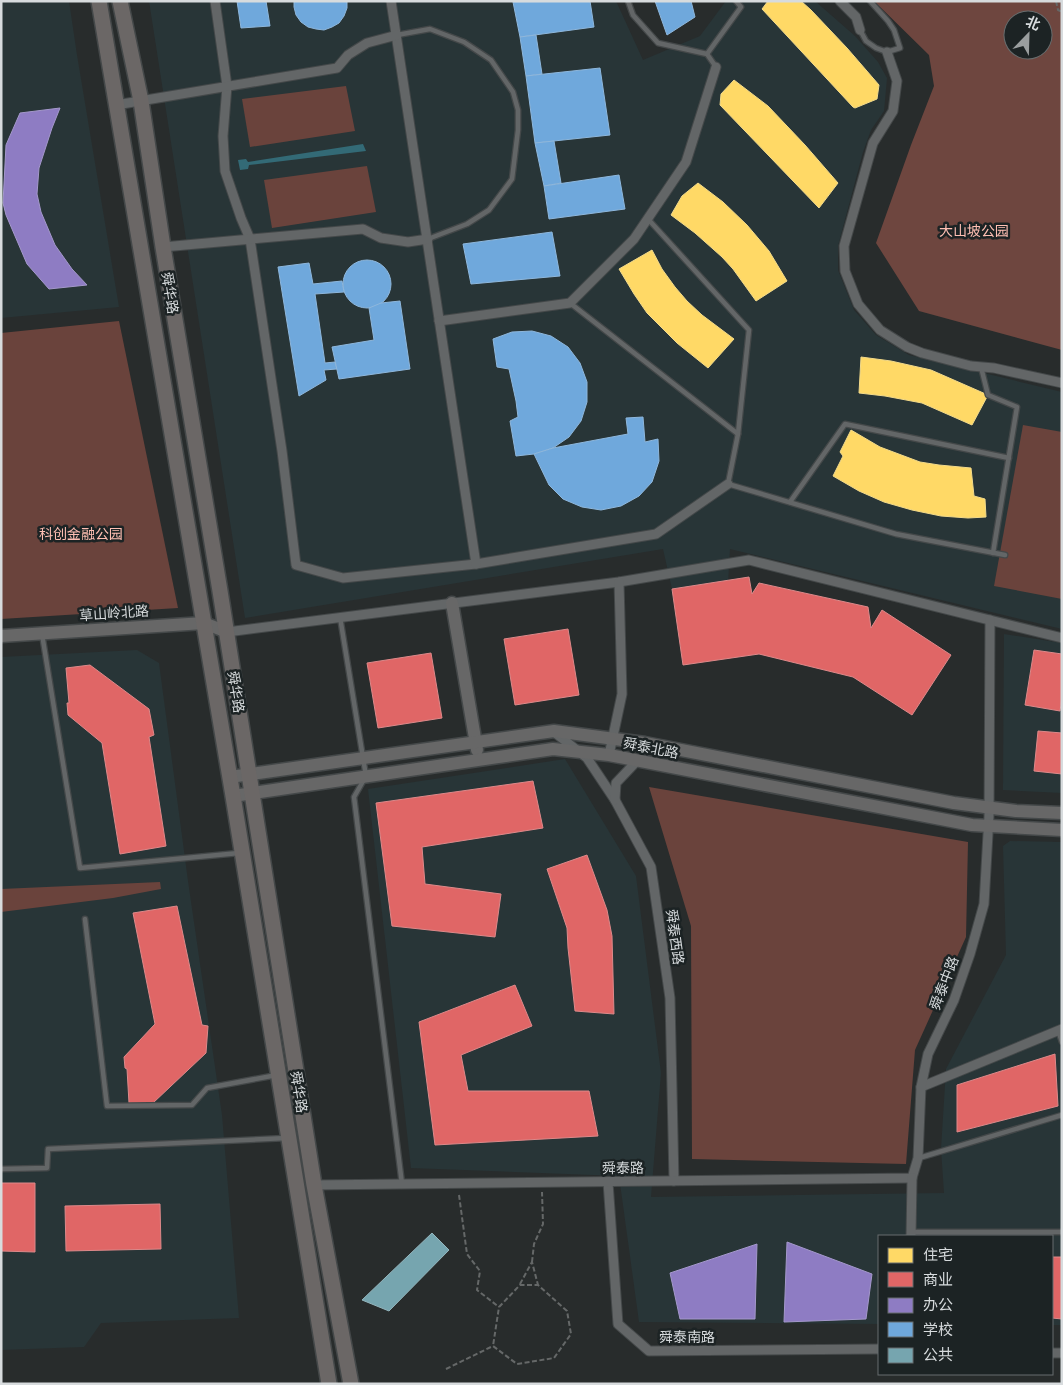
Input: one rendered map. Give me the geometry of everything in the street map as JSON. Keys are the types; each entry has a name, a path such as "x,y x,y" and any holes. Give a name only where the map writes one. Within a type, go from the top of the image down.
{"main road":[{"name":"舜华路","path":"99,1 230,777 328,1384"},
{"name":"舜华路","path":"120,1 141,101 314,1185 350,1384"},
{"path":"452,603 478,760"},
{"name":"草山岭北路","path":"1,636 204,623 226,632"},
{"path":"230,777 554,731 645,743 954,803 989,817 1016,811 1062,813"},
{"name":"舜泰北路","path":"233,796 553,749 609,755 972,825 989,817 1062,830"}],"street":[{"path":"215,1 227,86 223,136 225,171 250,239 282,451 296,565 343,578 476,564 656,534 728,484"},
{"path":"391,1 476,564"},
{"path":"840,1 856,17 860,30"},
{"path":"116,105 337,68 348,55 367,43 397,35"},
{"path":"886,52 897,80 893,111 873,143 844,246 845,271 858,304 880,330 907,347 962,364 994,368 1062,383"},
{"path":"440,321 570,303 634,239 686,162 716,67"},
{"path":"163,247 364,229 381,238 408,242 428,239"},
{"path":"226,632 619,582 749,560 1062,638"},
{"path":"609,755 622,694 619,582"},
{"name":"舜泰中路","path":"918,1158 922,1087 928,1054 954,1000 970,954 984,904 989,817 990,620"},
{"name":"舜泰西路","path":"554,731 587,758 615,800 651,867 670,998 674,1181"},
{"path":"615,800 616,784 636,762 640,761"},
{"path":"922,1087 1060,1030"},
{"path":"912,1234 912,1178 918,1158"},
{"name":"舜泰路","path":"314,1185 912,1178"},
{"name":"舜泰南路","path":"608,1182 618,1324 649,1350 878,1349"}],"lane":[{"path":"628,1 633,15 658,43 707,54 716,67"},
{"path":"707,54 741,6 736,1"},
{"path":"860,30 866,41 876,48 886,52 900,48 894,30 870,1"},
{"path":"397,35 430,29 464,42 491,60 513,92 518,110 518,130 512,179 489,210 467,224 428,239"},
{"path":"648,219 749,330 738,434 728,484 896,534 1005,556"},
{"path":"570,303 738,434"},
{"path":"982,366 988,395 1017,407 993,553"},
{"path":"790,502 845,424 1009,458"},
{"path":"340,617 366,776 354,797 402,1184"},
{"path":"42,633 80,868 242,853"},
{"path":"85,919 107,1106 192,1105 207,1088 278,1075"},
{"path":"1060,1030 1062,1042"},
{"path":"918,1158 1062,1115"},
{"path":"1,1169 47,1168 48,1149 289,1138"},
{"path":"912,1234 1062,1232"}],"path":[{"path":"1056,1 1058,10 1062,12"},
{"path":"492,1346 499,1307 520,1285 532,1262 534,1244 543,1224 542,1183"},
{"path":"458,1184 467,1254 480,1271 478,1290 499,1307"},
{"path":"492,1346 517,1364 554,1358 570,1334 567,1311 538,1284 532,1262"},
{"path":"520,1285 538,1284"},
{"path":"446,1369 492,1346"}],"shaded area":[{"path":"1,1 69,1 119,307 1,318"},
{"path":"149,1 616,1 643,60 700,36 726,1 815,1 855,36 878,62 887,78 884,111 871,130 863,152 838,246 838,270 854,310 876,335 909,355 1062,392 1062,629 730,549 728,584 672,589 663,549 245,618"},
{"path":"1004,634 1062,643 1062,793 1003,790"},
{"path":"137,650 159,663 222,1115 239,1318 101,1323 84,1347 1,1350 1,657"},
{"path":"565,759 636,876 661,1073 651,1197 944,1193 941,1149 946,1069 1006,955 1003,846 1010,841 1062,842 1062,1325 1053,1325 1053,1235 878,1235 878,1324 639,1322 619,1176 411,1168 368,789"}],"green space":[{"name":"大山坡公园","path":"874,1 1062,1 1062,350 919,311 876,243 934,86 929,55"},
{"path":"346,86 355,131 250,147 242,99"},
{"path":"367,166 376,212 272,228 264,180"},
{"name":"科创金融公园","path":"119,321 178,608 1,619 1,333"},
{"path":"1023,425 1062,432 1062,599 994,586"},
{"path":"649,787 968,842 966,937 915,1050 906,1164 692,1159 691,926"},
{"path":"160,882 161,889 113,898 1,912 1,889"}],"water":[{"path":"363,144 366,151 249,165 248,169 240,170 238,160 246,159 248,162"}],"building: 住宅":[{"path":"768,1 801,1 847,48 879,85 877,99 855,108 853,107 762,9"},
{"path":"734,80 768,106 838,183 819,208 720,105 721,94"},
{"path":"698,183 723,202 747,225 769,251 787,281 756,301 722,257 671,215 682,196"},
{"path":"652,250 662,269 687,301 734,339 708,368 677,343 647,313 619,269"},
{"path":"861,357 891,361 931,370 988,395 972,425 922,403 859,393"},
{"path":"851,430 880,447 920,462 971,468 974,496 985,499 986,517 941,516 912,510 884,502 859,491 833,476 843,456 840,452"}],"building: 商业":[{"path":"634,444 648,447 645,464 636,479 623,490 607,496 590,496 574,491 560,482 550,468 546,458 582,454"},
{"path":"749,577 752,594 759,583 868,607 871,628 882,610 951,655 912,715 853,677 759,654 683,665 672,589"},
{"path":"568,629 579,695 515,705 504,639"},
{"path":"1034,650 1062,654 1062,697 1060,711 1025,705"},
{"path":"431,653 442,718 378,728 367,663"},
{"path":"90,665 149,709 154,735 149,737 166,846 120,854 102,743 68,715 67,703 69,703 66,668"},
{"path":"1038,731 1062,733 1062,774 1034,771"},
{"path":"533,781 543,828 422,847 425,884 501,894 495,937 392,926 376,803"},
{"path":"587,855 607,910 612,936 614,1014 575,1011 567,928 547,869"},
{"path":"177,906 202,1025 208,1026 206,1053 153,1103 129,1103 127,1069 125,1068 124,1057 155,1024 133,913"},
{"path":"515,985 532,1026 461,1055 468,1091 589,1091 598,1136 435,1145 419,1022"},
{"path":"1055,1054 1058,1106 957,1132 957,1085"},
{"path":"1,1183 35,1183 35,1252 1,1251"},
{"path":"160,1204 161,1249 66,1251 65,1206"},
{"path":"1053,1257 1062,1257 1062,1319 1053,1318"}],"building: 办公":[{"path":"60,108 39,168 37,194 41,212 55,245 72,269 87,285 49,289 27,264 6,215 3,203 6,145 20,113"},
{"path":"787,1242 872,1274 866,1319 784,1322"},
{"path":"757,1244 755,1319 680,1319 670,1273"}],"building: 学校":[{"path":"237,1 266,1 270,26 241,28"},
{"path":"294,1 347,1 347,8 339,23 324,30 316,29 308,27 301,22 296,15"},
{"path":"590,1 594,27 520,37 513,2"},
{"path":"655,1 691,1 695,17 667,35"},
{"path":"536,35 542,74 526,76 520,37"},
{"path":"600,68 610,135 535,143 526,76"},
{"path":"554,141 561,183 544,186 535,143"},
{"path":"619,175 625,209 549,219 544,186"},
{"path":"552,232 560,276 471,284 463,244"},
{"path":"362,260 372,260 384,267 391,279 391,289 384,301 372,308 362,308 354,304 347,297 343,289 343,279 347,271 354,264"},
{"path":"309,263 313,284 342,281 344,292 315,294 325,363 335,362 337,369 324,370 326,380 299,396 278,267"},
{"path":"400,301 410,369 339,379 332,347 374,340 369,308 381,303"},
{"path":"532,331 551,336 568,347 580,363 587,382 587,402 581,421 569,437 553,448 534,454 516,456 510,421 518,417 516,401 509,369 497,367 493,339 512,332"},
{"path":"643,417 645,442 658,439 659,461 652,482 639,496 621,506 601,510 582,507 563,499 549,485 534,454 553,448 628,434 626,418"}],"building: 公共":[{"path":"432,1233 449,1250 389,1311 362,1300"}]}
